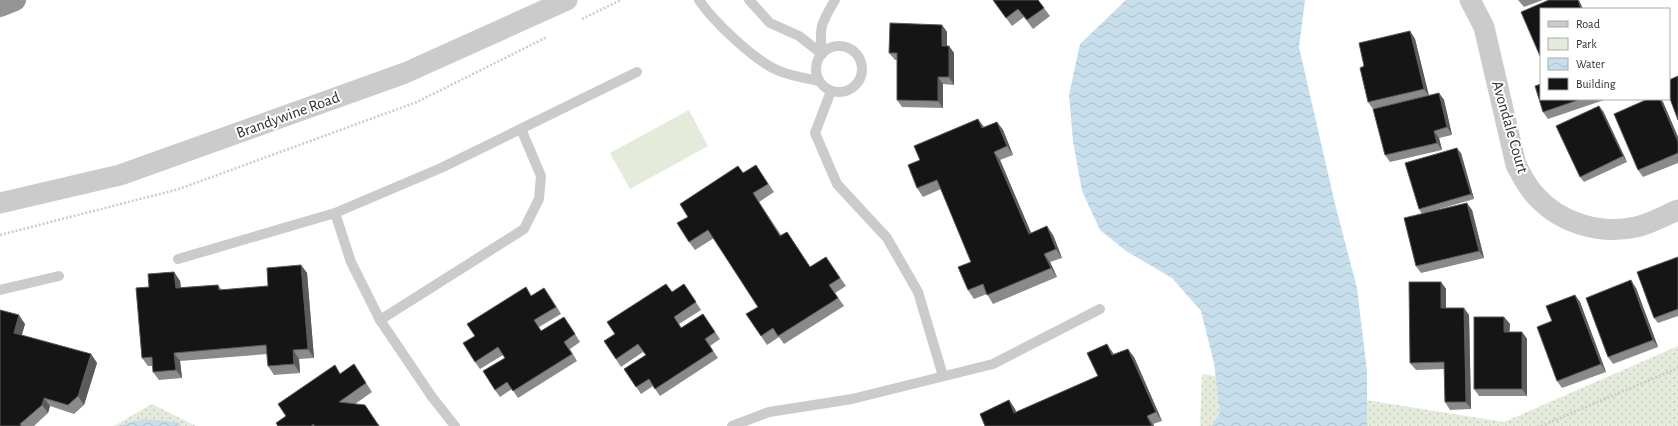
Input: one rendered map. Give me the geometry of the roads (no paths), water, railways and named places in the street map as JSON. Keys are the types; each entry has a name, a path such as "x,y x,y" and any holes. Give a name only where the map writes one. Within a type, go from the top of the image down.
{"highway":[{"path":"0,6 16,0"}],"street":[{"name":"Brandywine Road","path":"0,203 120,174 405,73 568,0"},
{"name":"Avondale Court","path":"1470,0 1484,27 1516,165 1536,196 1549,208 1565,218 1582,225 1599,229 1617,230 1636,227 1678,210"}],"lane":[{"path":"699,0 722,26 761,60 777,70 819,81"},
{"path":"749,0 770,23 799,36 822,54"},
{"path":"822,54 820,31 824,19 835,0"},
{"path":"834,47 849,49 855,53 861,67 861,75 853,88 838,92 831,91 824,87 819,81 816,67 822,54 828,49 834,47"},
{"path":"178,259 335,213 441,168 637,72"},
{"path":"831,91 816,133 837,184 887,238 918,292 943,376"},
{"path":"380,320 524,229 539,199 541,176 521,129"},
{"path":"335,213 351,262 380,320 432,397 455,426"},
{"path":"0,290 60,276"},
{"path":"732,426 769,412 852,399 993,364 1100,309"}],"water":[{"path":"1126,0 1305,0 1299,47 1335,204 1357,288 1367,371 1367,426 1211,426 1220,413 1214,363 1201,311 1172,278 1126,251 1100,230 1082,191 1073,141 1069,95 1080,44"},
{"path":"144,419 177,422 182,426 117,426"}]}
